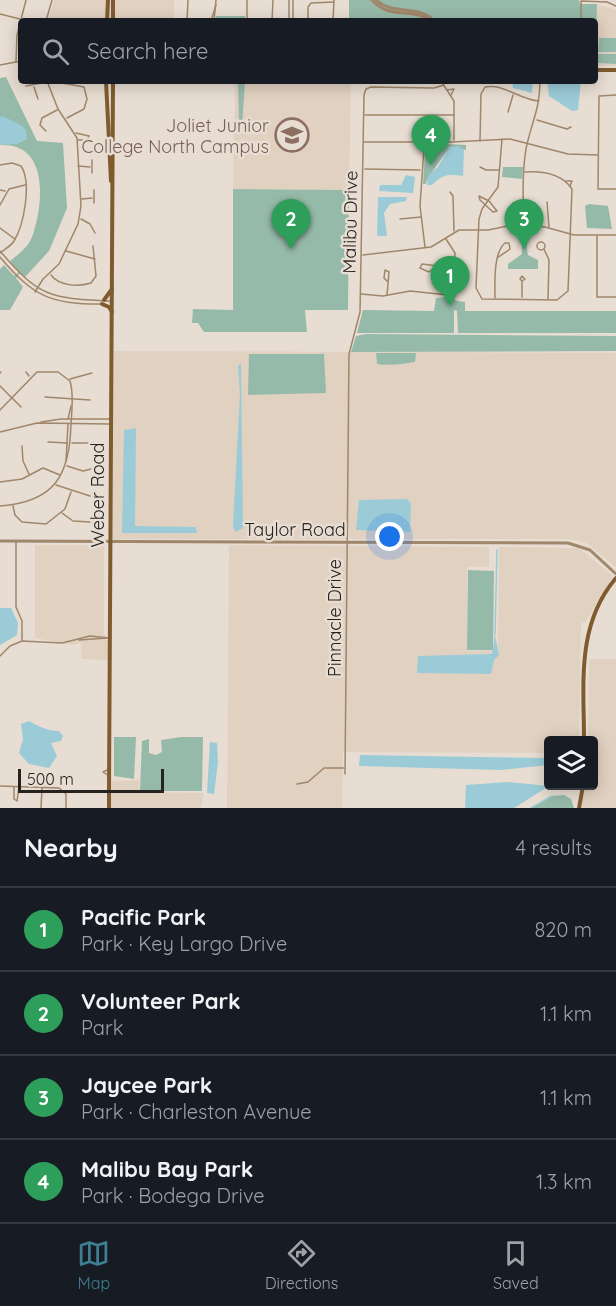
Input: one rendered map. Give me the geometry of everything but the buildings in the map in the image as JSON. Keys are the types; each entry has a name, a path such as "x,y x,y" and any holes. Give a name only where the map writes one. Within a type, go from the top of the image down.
{"main road":[{"path":"107,18 108,0"},
{"path":"113,18 114,0"},
{"path":"598,70 616,70"},
{"name":"Weber Road","path":"106,84 109,178 111,181"},
{"name":"Weber Road","path":"109,808 113,84"},
{"path":"113,286 103,302 113,315"},
{"path":"584,736 584,656 587,630 600,598 616,576"},
{"path":"579,808 582,790"}],"street":[{"path":"21,18 26,0"},
{"path":"47,18 52,0"},
{"path":"187,18 188,0"},
{"path":"213,18 216,0"},
{"path":"247,0 247,18"},
{"path":"272,18 273,0"},
{"path":"289,0 289,18"},
{"path":"293,0 293,18"},
{"path":"374,0 388,9 421,12 428,18"},
{"path":"308,18 308,7 311,3 334,1 333,18"},
{"path":"581,18 581,1 612,2 616,6"},
{"path":"0,14 18,18"},
{"path":"0,65 16,62 18,33"},
{"path":"26,86 34,87 42,84"},
{"path":"35,292 59,264 80,219 81,199 76,133 58,109 48,84"},
{"path":"65,84 83,86 87,99 84,109 66,119"},
{"path":"524,224 522,199 528,142 540,101 540,84"},
{"path":"444,85 453,101 453,141"},
{"name":"Malibu Drive","path":"349,354 360,315 366,89 444,85"},
{"path":"34,87 38,99"},
{"path":"480,141 483,89 496,87 540,101"},
{"path":"447,90 454,89 450,95"},
{"path":"508,112 514,94"},
{"path":"616,95 599,96 598,155 598,189 616,189"},
{"path":"46,131 40,125 42,118 58,109"},
{"path":"364,115 454,115"},
{"path":"536,119 567,129 572,127"},
{"path":"76,133 89,136 87,140 77,140"},
{"path":"502,139 498,187 480,216 477,292 482,299 560,299 568,291 573,193 565,182 546,173 525,172"},
{"path":"425,248 421,170 424,147 430,143 502,139 528,142 568,154 598,155"},
{"path":"364,142 416,142 424,147"},
{"path":"92,160 90,167 92,173"},
{"path":"0,165 12,163 21,166 26,185 26,200 15,239 0,252 24,278 37,288 64,298 103,302"},
{"path":"77,166 90,167"},
{"path":"480,167 486,170 500,170"},
{"path":"363,169 421,170"},
{"path":"565,182 572,181 570,186"},
{"path":"0,205 6,192 14,186 26,185"},
{"path":"94,190 94,203"},
{"path":"0,192 6,192"},
{"path":"0,192 4,196"},
{"path":"450,192 453,196 454,232"},
{"path":"479,196 489,201 497,211 493,212 485,205 479,196"},
{"path":"81,199 93,198"},
{"path":"547,202 549,228"},
{"path":"400,219 422,217"},
{"path":"80,219 90,224 95,233"},
{"path":"362,255 435,246 454,232 524,224 571,234 616,235"},
{"path":"0,228 15,239"},
{"path":"597,235 597,297 616,297"},
{"path":"360,294 387,296 410,291 448,295 454,288 455,268 454,250 446,239"},
{"path":"495,299 497,258 501,246 510,243 510,249 497,258"},
{"path":"50,274 58,282 88,284 95,279 93,246"},
{"path":"544,249 549,260 549,299"},
{"path":"65,250 95,259"},
{"path":"0,257 24,284 35,292 62,303 113,302"},
{"path":"435,267 455,268"},
{"path":"387,281 387,296"},
{"path":"522,281 522,298"},
{"name":"Pinnacle Drive","path":"345,774 349,354"},
{"path":"0,410 30,376 39,372 56,371 69,380 72,400 69,442 66,465 61,475 39,499 0,506"},
{"path":"26,372 30,376"},
{"path":"69,380 92,373"},
{"path":"0,386 10,399 21,407"},
{"path":"45,397 90,400"},
{"path":"0,432 37,423 70,419 111,421"},
{"path":"37,423 111,421"},
{"path":"48,442 89,443"},
{"path":"22,446 24,466 29,475"},
{"path":"66,465 83,471 91,469"},
{"path":"0,482 19,480 44,468 61,475"},
{"path":"55,484 71,492 90,496"},
{"path":"13,504 16,517 26,524 48,523 62,512 71,492"},
{"path":"62,512 75,522 90,522"},
{"name":"Taylor Road","path":"0,541 571,544 594,553 616,576"},
{"path":"16,541 16,607 22,621 22,641"},
{"path":"0,656 10,646 22,641 62,643 90,636 109,638"},
{"path":"297,784 308,782 324,768 345,768"},
{"path":"0,786 58,788 64,791 66,808"},
{"path":"14,786 16,801 19,798 19,787"},
{"path":"41,808 42,787"}],"shaded area":[{"path":"54,0 174,0 174,18 49,18"},
{"path":"597,4 616,10 616,66 598,66"},
{"name":"Joliet Junior College North Campus","path":"235,84 351,84 349,190 233,189"},
{"path":"114,351 616,353 616,567 586,543 570,539 112,539"},
{"path":"35,545 104,545 104,634 108,641 108,660 82,659 81,643 73,645 35,638"},
{"path":"229,545 489,547 489,567 467,567 467,651 498,650 499,547 579,548 613,576 585,623 581,623 579,736 544,736 544,753 343,752 342,808 227,808"},
{"path":"589,659 616,659 616,808 580,808 582,790 598,790 598,736 588,736"},
{"path":"139,780 140,792 204,793 201,808 111,808 111,781"}],"green space":[{"path":"349,0 579,0 580,4 597,4 597,18 349,18"},
{"path":"216,16 245,16 245,18 216,18"},
{"path":"599,38 616,38 616,52 598,52"},
{"path":"598,54 616,54 616,64 598,63"},
{"path":"6,77 37,141 63,143 67,208 49,251 25,277 20,273 16,278 23,287 10,310 0,310 0,269 4,265 14,276 19,272 10,261 26,247 32,237 40,193 35,164 27,153 16,147 0,145 0,78"},
{"path":"238,84 245,84 242,128 239,125"},
{"path":"466,145 466,150 450,147 426,184 423,184 425,151 432,146"},
{"path":"503,167 523,167 522,179 502,177"},
{"path":"233,189 349,190 348,310 305,310 307,332 204,332 198,323 192,323 193,309 233,310"},
{"path":"589,204 608,206 612,229 587,228 585,206"},
{"path":"510,229 536,229 529,238 527,246 528,255 538,260 538,269 508,269 508,264 522,254 522,239"},
{"path":"450,297 465,302 465,311 616,311 616,333 458,333 457,311 454,310 454,333 357,333 363,310 434,311 436,298"},
{"path":"366,334 616,336 616,351 351,352 356,336"},
{"path":"376,353 416,353 415,362 377,364"},
{"path":"249,354 324,354 326,393 248,395"},
{"path":"468,570 494,571 493,650 467,650"},
{"path":"114,737 136,737 134,779 114,776"},
{"path":"203,737 202,791 140,791 142,741 149,739 149,753 156,755 162,752 161,740"},
{"path":"564,795 571,799 574,808 531,808 552,796"}],"water":[{"path":"512,84 533,84 532,93 513,88"},
{"path":"547,84 581,84 578,110 572,111 549,96"},
{"path":"3,116 19,124 25,130 27,139 17,144 0,145 0,117"},
{"path":"458,146 464,150 463,176 446,176 432,185 427,185 428,176 438,167 449,148"},
{"path":"406,175 415,177 413,193 379,191 380,185 401,185"},
{"path":"378,197 407,197 406,201 390,204 384,213 387,236 377,236"},
{"path":"241,363 243,528 235,532 233,526 240,394 238,366"},
{"path":"136,428 135,526 196,527 197,533 122,533 124,430"},
{"path":"407,499 411,504 410,532 356,530 359,500"},
{"path":"0,608 11,608 18,623 17,635 0,645"},
{"path":"495,635 499,655 494,660 491,674 417,673 418,656 492,654"},
{"path":"29,721 43,728 59,731 63,736 61,741 51,743 57,756 49,768 29,764 19,753 23,739 21,724"},
{"path":"210,742 217,743 218,762 214,794 207,793"},
{"path":"360,755 544,758 544,765 501,770 359,766"},
{"path":"508,782 544,786 544,789 514,808 465,808 466,785"}],"waterway":[{"path":"495,635 497,550"},
{"path":"531,808 552,796"}],"place":[{"name":"Joliet Junior College North Campus","path":"292,135"},
{"name":"Malibu Bay Park","path":"431,165"},
{"name":"Volunteer Park","path":"291,249"},
{"name":"Jaycee Park","path":"524,249"},
{"name":"Pacific Park","path":"450,306"}]}
